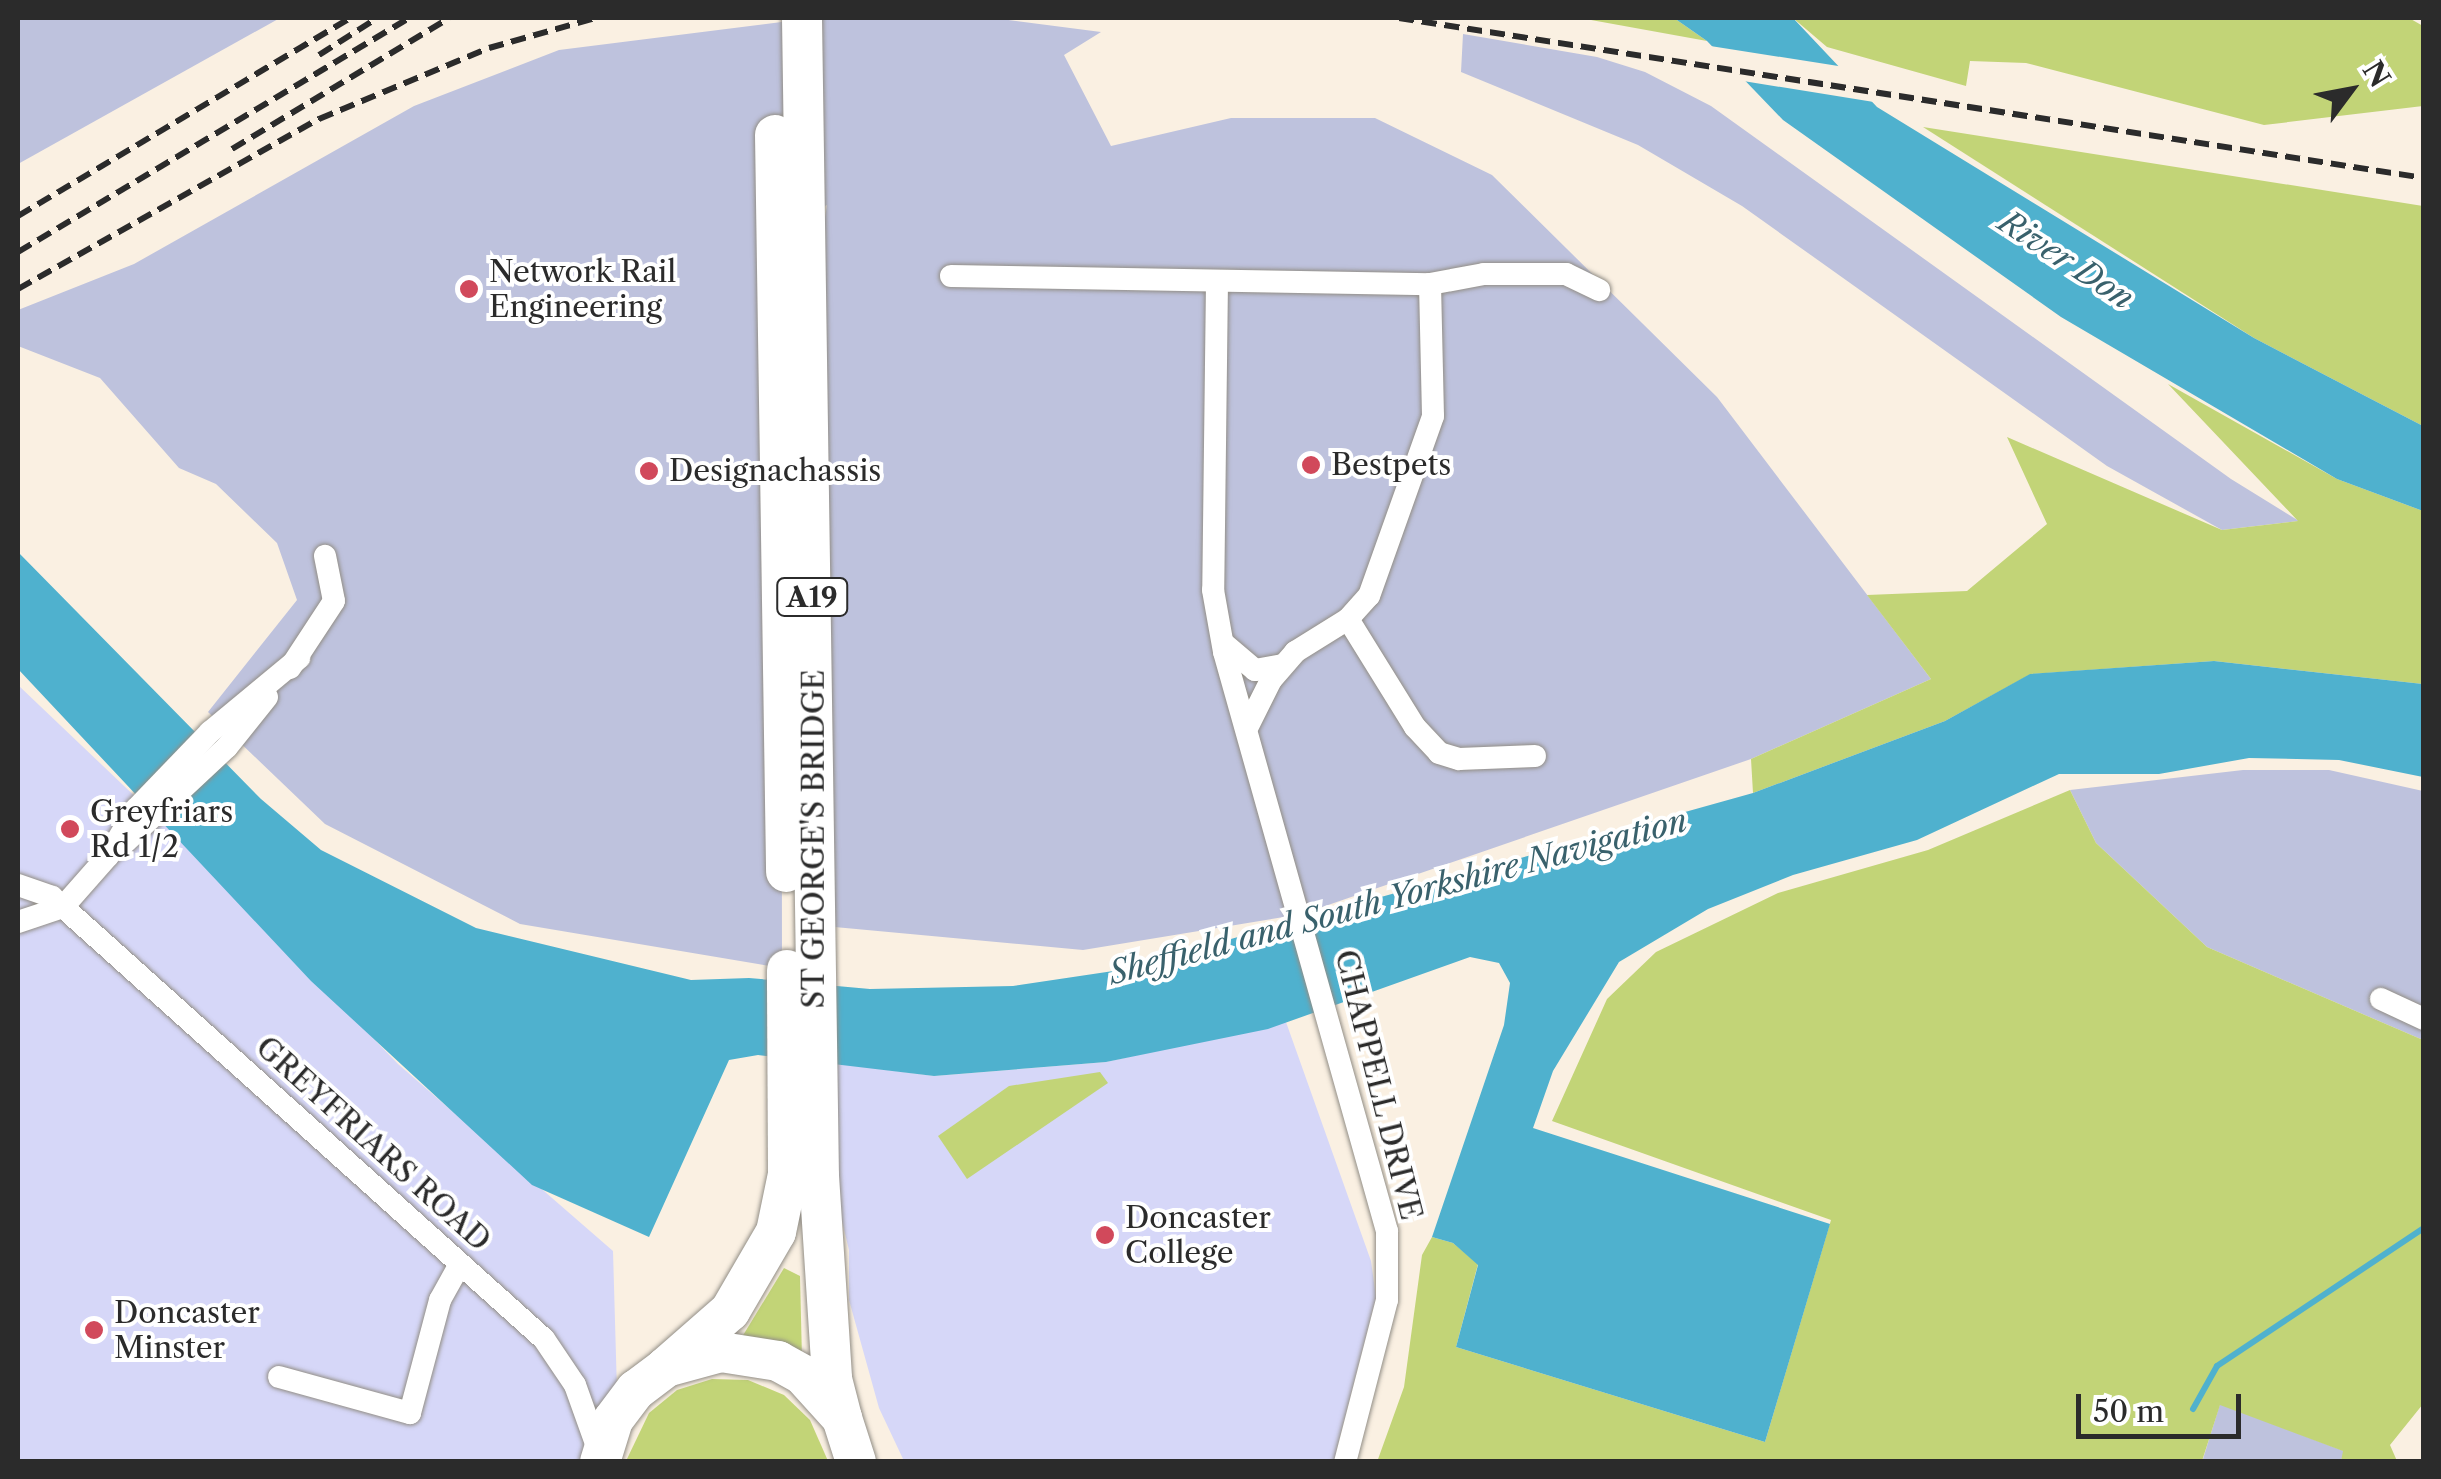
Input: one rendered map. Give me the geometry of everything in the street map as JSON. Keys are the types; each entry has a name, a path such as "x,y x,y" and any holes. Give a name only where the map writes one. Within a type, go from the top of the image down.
{"highway":[{"name":"ST GEORGE'S BRIDGE","path":"775,18 804,1175 832,1379 848,1435"},
{"name":"ST GEORGE'S BRIDGE","path":"600,1460 613,1420 636,1390 730,1312 752,1282 804,1175 802,18"},
{"path":"666,1368 721,1352 778,1361 825,1394 848,1435"}],"street":[{"path":"951,276 1430,284 1484,274 1566,274 1599,290"},
{"name":"CHAPPELL DRIVE","path":"1217,281 1213,590 1222,642 1302,914 1387,1231 1387,1300 1345,1462"},
{"path":"1248,726 1283,665 1348,619 1369,596 1433,416 1430,284"},
{"path":"18,922 63,907 143,817 299,658 334,601 325,556"},
{"path":"1348,619 1415,727 1438,753 1460,759 1534,756"},
{"path":"1222,642 1254,670 1283,665"},
{"name":"GREYFRIARS ROAD","path":"18,885 63,907 460,1264 561,1361 600,1460"},
{"path":"2381,999 2424,1019"},
{"path":"279,1376 410,1412 440,1300 460,1264"},
{"path":"848,1435 874,1462"}],"shaded area":[{"path":"18,18 280,18 18,164"},
{"path":"813,18 993,18 1101,32 1064,55 1111,146 1231,118 1375,118 1492,175 1717,397 1931,679 1751,759 1302,914 1083,950 813,925 805,337 827,205 813,212 781,148 782,968 520,924 325,824 208,712 297,600 277,543 216,484 179,468 100,378 18,346 18,310 134,264 414,106 559,50"},
{"path":"1463,34 1597,57 1645,72 1711,106 2231,479 2299,521 2222,530 2107,466 1742,206 1638,145 1461,72"},
{"path":"18,685 186,845 398,1064 613,1251 619,1461 18,1461"},
{"path":"2243,770 2329,770 2423,791 2423,1040 2207,947 2096,843 2070,790"},
{"name":"Doncaster College","path":"1286,1022 1371,1261 1376,1297 1336,1452 1362,1461 904,1461 879,1408 849,1300 849,1250 834,1189 834,1063 934,1076 1106,1062"},
{"path":"2220,1404 2344,1451 2341,1461 2202,1462"}],"green space":[{"path":"1580,18 1674,18 1707,41"},
{"path":"1793,18 2409,18 2423,26 2423,106 2264,125 2026,63 1970,61 1966,86 1827,47"},
{"path":"1923,127 2423,206 2423,426 2254,338"},
{"path":"2168,384 2337,479 2423,511 2423,684 2214,661 2031,674 1945,721 1753,793 1751,759 1931,679 1867,595 1967,591 2047,524 2007,437 2222,530 2298,521"},
{"path":"2070,790 2096,843 2207,947 2423,1040 2423,1404 2390,1445 2397,1461 2341,1461 2343,1451 2220,1405 2202,1461 1377,1462 1404,1387 1422,1255 1432,1237 1453,1243 1478,1264 1456,1347 1765,1442 1831,1220 1552,1121 1607,999 1656,952 1778,893 1928,850"},
{"path":"1100,1072 1108,1083 967,1179 938,1136 1009,1086"},
{"path":"784,1268 800,1276 802,1359 742,1337"},
{"path":"712,1379 748,1380 784,1395 810,1420 828,1461 626,1461 649,1413 677,1390"}],"water":[{"name":"River Don","path":"1674,18 1793,18 1877,107 2254,338 2423,426 2423,511 2337,479 2061,317 1783,120 1707,41"},
{"name":"Sheffield and South Yorkshire Navigation","path":"18,552 261,799 321,850 476,928 691,980 749,978 870,989 1013,986 1120,970 1753,793 1945,721 2030,674 2214,661 2423,684 2423,777 2339,760 2249,758 2159,774 2059,774 1917,840 1793,875 1708,909 1619,962 1553,1071 1533,1128 1830,1224 1765,1442 1456,1347 1478,1265 1453,1243 1432,1237 1504,1025 1510,983 1499,963 1470,957 1268,1029 1106,1062 934,1076 758,1055 729,1060 649,1237 532,1185 311,981 18,669"}],"pier":[{"path":"1704,45 1851,68 1880,103 1737,80"}],"waterway":[{"path":"2193,1409 2217,1366 2424,1228"}],"railway":[{"path":"18,216 350,18"},
{"path":"319,55 377,18"},
{"path":"18,252 409,18"},
{"path":"232,149 449,18"},
{"path":"18,289 319,119 489,48 595,18"},
{"path":"1399,18 2424,178"}],"place":[{"name":"Network Rail Engineering","path":"469,289"},
{"name":"Bestpets","path":"1311,465"},
{"name":"Designachassis","path":"649,471"},
{"name":"Greyfriars Rd 1/2","path":"70,829"},
{"name":"Doncaster College","path":"1105,1235"},
{"name":"Doncaster Minster","path":"94,1330"}]}
